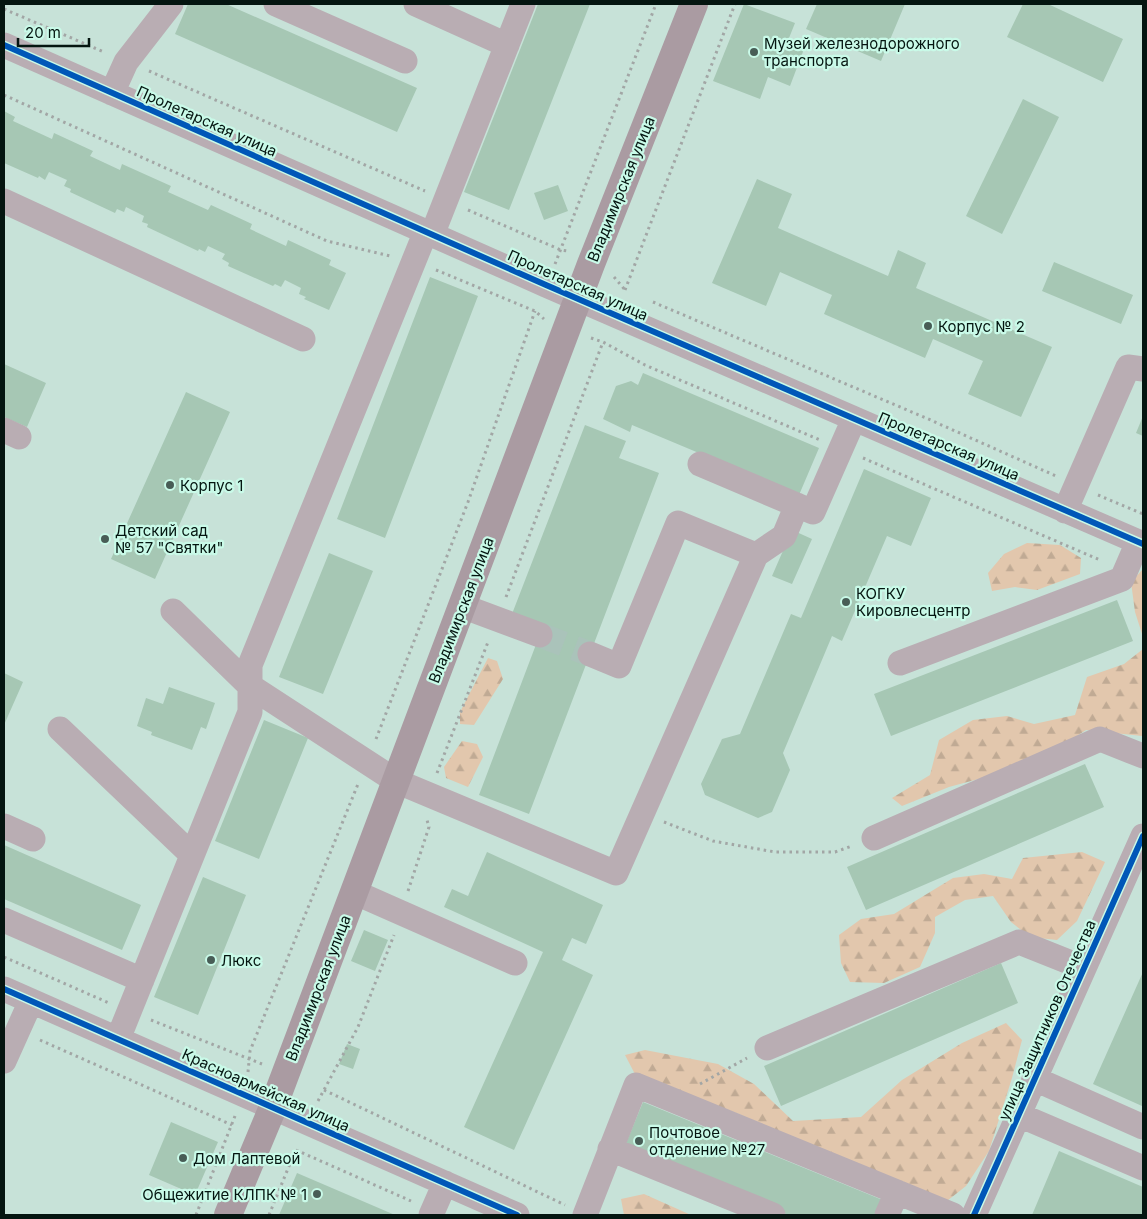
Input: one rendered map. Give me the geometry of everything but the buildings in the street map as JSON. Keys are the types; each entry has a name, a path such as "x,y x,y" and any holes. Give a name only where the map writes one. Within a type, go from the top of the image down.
{"main road":[{"name":"Владимирская улица","path":"228,1215 273,1107 578,299 694,4"}],"street":[{"path":"112,93 126,62 171,4"},
{"path":"276,4 405,61"},
{"path":"416,4 507,45"},
{"path":"118,1039 250,712 250,665 414,261 446,200 523,4"},
{"name":"Пролетарская улица","path":"4,45 578,299 1140,543"},
{"path":"4,201 303,339"},
{"path":"1065,510 1128,367 1143,369"},
{"path":"700,464 813,512 854,419"},
{"path":"173,610 250,686 396,781 616,873 756,556 784,536 796,505"},
{"path":"590,654 619,666 678,524 756,556"},
{"path":"900,663 1122,579 1140,543"},
{"path":"462,606 540,635"},
{"path":"60,729 192,855"},
{"path":"874,838 1100,739 1143,756"},
{"path":"4,826 34,839"},
{"name":"улица Защитников Отечества","path":"974,1215 1143,836"},
{"path":"354,892 515,963"},
{"path":"4,920 142,980"},
{"path":"768,1048 1019,942 1084,968"},
{"name":"Красноармейская улица","path":"4,989 517,1215"},
{"path":"4,1061 31,1001"},
{"path":"1035,1079 1143,1127"},
{"path":"585,1215 636,1085 953,1215"},
{"path":"1019,1115 1143,1168"},
{"path":"610,1149 773,1215"},
{"path":"432,1213 445,1183"},
{"path":"887,1215 897,1192"}],"path":[{"path":"553,269 656,4"},
{"path":"622,297 735,4"},
{"path":"4,9 568,252"},
{"path":"4,95 327,241 414,261 535,311 544,320"},
{"path":"611,273 625,290 634,294"},
{"path":"652,302 926,418 1076,486 1143,514"},
{"path":"248,1074 250,1051 367,762 468,502 535,311"},
{"path":"316,1104 358,1027 393,938 429,827 426,808 442,757 497,620 603,342"},
{"path":"642,814 712,841 775,852 835,852 874,838"},
{"path":"18,1030 232,1125"},
{"path":"218,1047 268,1067"},
{"path":"673,1100 731,1065"},
{"path":"324,1090 585,1215"},
{"path":"196,1215 236,1112"},
{"path":"269,1215 299,1141"},
{"path":"296,1150 432,1213"}],"green space":[{"path":"1027,543 1060,545 1081,558 1080,574 1037,590 1015,587 992,591 988,573 1004,554"},
{"path":"1143,569 1143,637 1135,612 1131,582"},
{"path":"1143,649 1142,736 1086,730 1034,764 949,787 902,806 892,798 930,775 939,740 973,720 1007,716 1034,724 1075,715 1087,677 1124,664"},
{"path":"488,658 497,661 503,679 474,725 460,724 460,712"},
{"path":"462,741 477,744 483,757 468,787 446,778 444,767"},
{"path":"1082,852 1105,862 1077,921 1057,940 1030,937 1011,922 993,896 965,900 935,917 935,933 920,967 884,983 850,982 841,963 839,935 861,919 894,914 953,878 984,874 1012,879 1023,858"},
{"path":"1006,1023 1022,1040 989,1151 966,1186 947,1201 795,1140 739,1114 637,1078 625,1055 645,1050 718,1064 754,1084 793,1121 861,1117 902,1080 962,1043"},
{"path":"644,1194 691,1215 624,1215 621,1199"}],"tunnel":[{"path":"540,635 590,654"}],"cycle path":[{"path":"4,45 546,285 1143,544"},
{"path":"974,1215 1143,836"},
{"path":"4,989 517,1215"}],"place":[{"name":"Музей железнодорожного транспорта","path":"754,52"},
{"name":"Корпус № 2","path":"928,326"},
{"name":"Корпус 1","path":"170,485"},
{"name":"Детский сад № 57 \"Святки\"","path":"105,539"},
{"name":"КОГКУ Кировлесцентр","path":"846,602"},
{"name":"Люкс","path":"211,960"},
{"name":"Почтовое отделение №27","path":"639,1141"},
{"name":"Дом Лаптевой","path":"183,1158"},
{"name":"Общежитие КЛПК № 1","path":"317,1194"}]}
